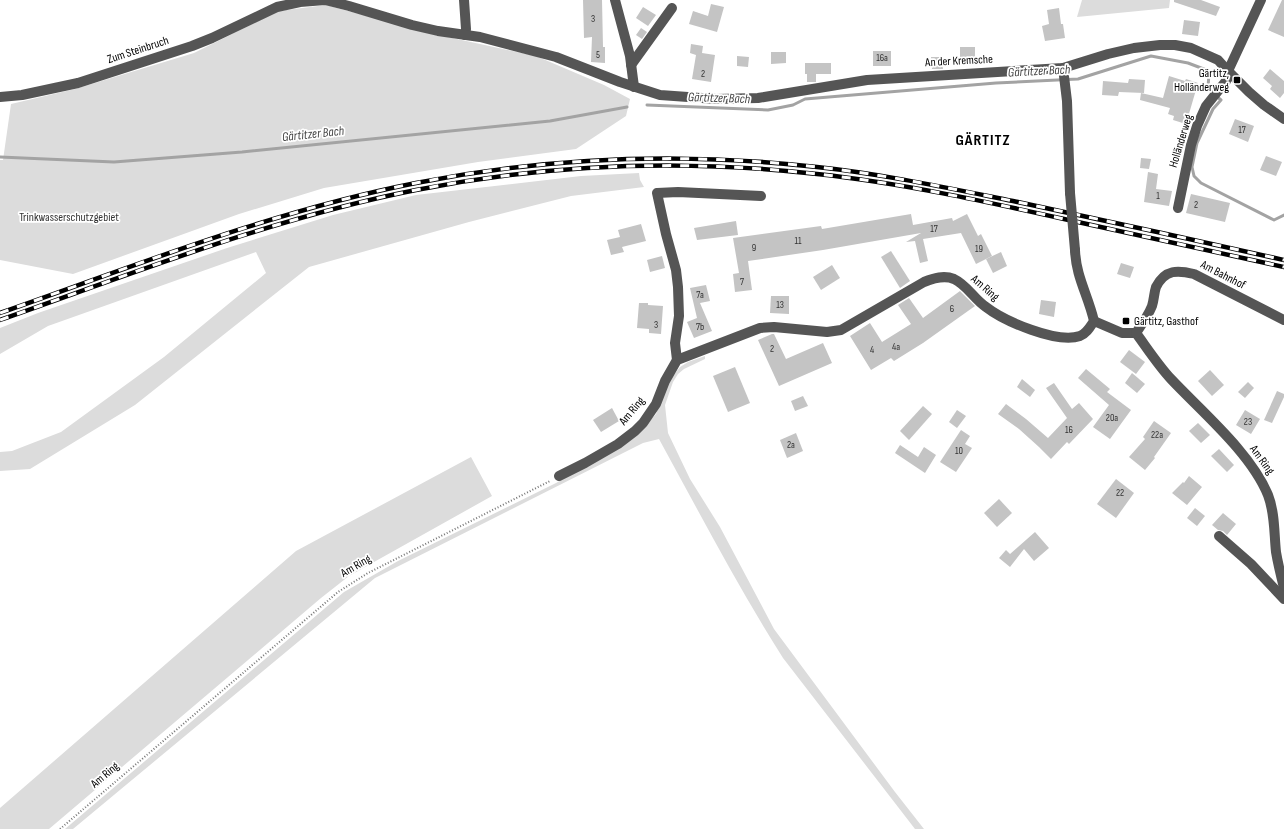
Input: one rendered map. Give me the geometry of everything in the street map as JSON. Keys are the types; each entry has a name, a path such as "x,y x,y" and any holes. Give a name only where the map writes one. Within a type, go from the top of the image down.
{"street":[{"name":"Zum Steinbruch","path":"0,97 22,95 78,83 212,38 276,7 300,2 325,0 412,25 465,35"},
{"path":"464,0 465,35"},
{"path":"615,0 631,65 634,87"},
{"name":"Holländerweg","path":"1178,208 1184,173 1195,132 1206,106 1226,81 1228,72 1261,0"},
{"path":"631,65 672,8"},
{"name":"An der Kremsche","path":"465,35 480,37 556,57 634,87 660,95 684,98 742,99 758,98 867,80 1064,72 1108,54 1134,48 1175,45 1191,48 1218,60 1228,72 1264,105 1284,119"},
{"path":"1064,72 1070,193 1077,271 1091,306 1094,321 1122,333 1136,333"},
{"path":"677,360 675,343 679,316 676,270 657,193 678,192 761,196"},
{"name":"Am Bahnhof","path":"1136,333 1148,316 1156,287 1163,278 1171,272 1182,271 1194,274 1284,320"},
{"name":"Am Ring","path":"559,476 618,444 635,431 643,423 656,404 665,381 677,360 760,328 774,327 827,332 841,330 924,282 934,278 944,277 953,279 964,286 985,307 997,315 1043,333 1066,337 1080,336 1088,331 1094,321"},
{"name":"Am Ring","path":"1136,333 1161,368 1234,444 1262,480 1269,497 1273,515 1276,552 1284,588"},
{"path":"1219,536 1251,564 1284,599"}],"path":[{"name":"Am Ring","path":"60,829 338,592 368,573 559,476"}],"green space":[{"path":"1082,0 1170,0 1169,8 1077,17"},
{"name":"Trinkwasserschutzgebiet","path":"326,5 434,34 536,56 604,85 630,99 626,116 576,149 478,162 324,188 239,214 73,274 0,260 0,160 3,160 11,104 75,89 194,53 278,11"},
{"path":"639,173 640,180 644,187 571,196 469,222 309,267 135,405 30,469 0,471 0,452 12,451 61,432 164,357 266,273 256,252 48,326 0,354 0,328 38,313 227,248 333,215 416,195 581,176"},
{"path":"705,356 705,359 684,369 678,374 673,382 665,405 668,433 690,479 720,527 774,629 924,829 915,829 783,658 735,577 659,439 643,443 375,578 73,829 65,829 344,592 398,561 556,483 618,447 644,427 656,414 669,381 680,367 688,362"},
{"path":"471,457 492,496 349,576 321,598 49,829 0,829 0,808 296,551"}],"building":[{"path":"583,0 602,0 603,47 605,47 605,63 591,62 592,37 584,38"},
{"path":"1174,0 1201,0 1220,7 1216,16 1174,2"},
{"path":"1282,0 1284,0 1284,37 1268,30"},
{"path":"711,4 724,7 717,32 689,24 693,11 708,16"},
{"path":"643,7 656,15 648,26 636,18"},
{"path":"1059,8 1065,38 1045,41 1042,26 1049,24 1047,10"},
{"path":"1184,20 1200,22 1198,36 1182,34"},
{"path":"641,28 647,32 642,39 636,35"},
{"path":"691,44 703,46 702,53 715,55 711,82 692,79 696,55 690,53"},
{"path":"960,47 975,47 975,63 960,63"},
{"path":"873,51 891,51 891,66 873,66"},
{"path":"771,52 786,52 786,63 771,64"},
{"path":"737,56 749,57 748,67 737,66"},
{"path":"931,57 941,57 943,69 932,69"},
{"path":"805,63 831,63 831,74 816,74 816,82 807,82"},
{"path":"1270,69 1284,81 1284,93 1280,98 1270,89 1272,86 1263,78"},
{"path":"1169,76 1198,83 1186,124 1173,120 1174,116 1168,114 1170,108 1140,100 1141,93 1163,98"},
{"path":"1129,79 1145,80 1144,93 1119,92 1118,96 1102,95 1103,81 1128,83"},
{"path":"1235,119 1254,126 1248,142 1229,134"},
{"path":"1266,156 1282,162 1276,176 1260,170"},
{"path":"1141,158 1151,159 1149,169 1140,168"},
{"path":"1148,172 1158,174 1156,189 1172,191 1169,206 1144,202"},
{"path":"1191,194 1230,203 1225,222 1186,213"},
{"path":"911,214 913,225 952,218 953,221 967,214 978,236 981,234 992,256 976,264 961,233 923,239 928,261 920,263 915,241 906,242 921,233 748,261 752,290 735,292 733,274 739,273 733,238 821,226 822,229"},
{"path":"736,221 738,235 697,240 694,228"},
{"path":"641,224 646,241 622,247 624,252 611,255 607,240 620,237 618,230"},
{"path":"891,251 910,281 900,288 881,257"},
{"path":"1001,252 1007,266 993,273 986,259"},
{"path":"662,256 665,268 650,272 647,260"},
{"path":"1121,263 1134,267 1130,278 1117,274"},
{"path":"832,265 840,278 821,290 813,277"},
{"path":"706,285 710,301 700,303 712,331 694,338 687,322 697,318 690,288"},
{"path":"960,291 975,306 923,343 894,361 891,358 871,370 850,336 870,323 882,342 911,324 898,305 909,298 923,318"},
{"path":"771,296 789,296 789,314 770,313"},
{"path":"1041,300 1056,302 1054,317 1039,314"},
{"path":"639,303 663,306 661,334 649,333 649,329 637,328"},
{"path":"774,334 786,359 823,343 832,363 779,386 758,340"},
{"path":"1129,350 1145,362 1136,374 1120,362"},
{"path":"735,367 750,403 728,412 713,376"},
{"path":"1086,369 1110,389 1107,392 1131,410 1110,439 1093,427 1109,405 1078,378"},
{"path":"1210,370 1224,385 1212,396 1198,381"},
{"path":"1132,373 1145,384 1137,393 1125,383"},
{"path":"1022,379 1035,390 1030,397 1017,387"},
{"path":"1248,382 1254,388 1245,398 1238,392"},
{"path":"1054,383 1072,409 1079,403 1093,419 1069,444 1067,442 1051,459 1019,429 998,414 1006,404 1048,438 1067,418 1046,388"},
{"path":"1277,391 1284,394 1284,397 1272,423 1264,420"},
{"path":"803,396 808,406 795,411 791,401"},
{"path":"923,406 932,414 909,440 900,431"},
{"path":"612,408 619,421 601,432 593,420"},
{"path":"957,410 966,416 957,428 949,422"},
{"path":"1245,410 1260,419 1251,434 1236,425"},
{"path":"1154,421 1171,433 1154,457 1155,458 1145,470 1129,457 1145,439 1143,437"},
{"path":"1198,423 1210,435 1201,443 1189,431"},
{"path":"961,430 970,436 965,444 972,448 956,472 940,462"},
{"path":"796,433 803,451 787,458 780,440"},
{"path":"900,445 918,457 924,447 936,455 925,473 895,453"},
{"path":"1219,449 1234,465 1227,472 1211,456"},
{"path":"1189,476 1202,487 1187,505 1172,493 1183,482 1184,483"},
{"path":"1116,479 1134,493 1116,518 1097,504"},
{"path":"999,499 1012,513 997,527 984,513"},
{"path":"1195,508 1205,516 1197,526 1187,518"},
{"path":"1223,513 1236,524 1227,535 1212,525"},
{"path":"1035,532 1049,548 1034,561 1024,549 1010,567 999,558 1006,550 1010,554"}],"waterway":[{"name":"Gärtitzer Bach","path":"647,105 768,110 793,105 805,99 996,83 1078,79 1151,56 1188,63 1209,71 1208,89 1221,100 1213,109 1197,143 1192,167 1194,176 1201,183 1274,220 1284,215"},
{"name":"Gärtitzer Bach","path":"0,157 114,162 242,152 550,121 627,107"}],"railway":[{"path":"0,313 206,240 310,208 416,183 466,174 516,167 616,160 666,159 767,162 866,173 1013,201 1284,260"},
{"path":"0,320 154,265 310,215 416,190 466,181 516,174 616,167 666,166 767,169 880,182 942,193 1284,267"}],"place":[{"name":"Gärtitz, Holländerweg","path":"1237,80"},
{"name":"Gärtitz, Gasthof","path":"1126,321"}],"district":[{"name":"GÄRTITZ","path":"983,140"}]}
